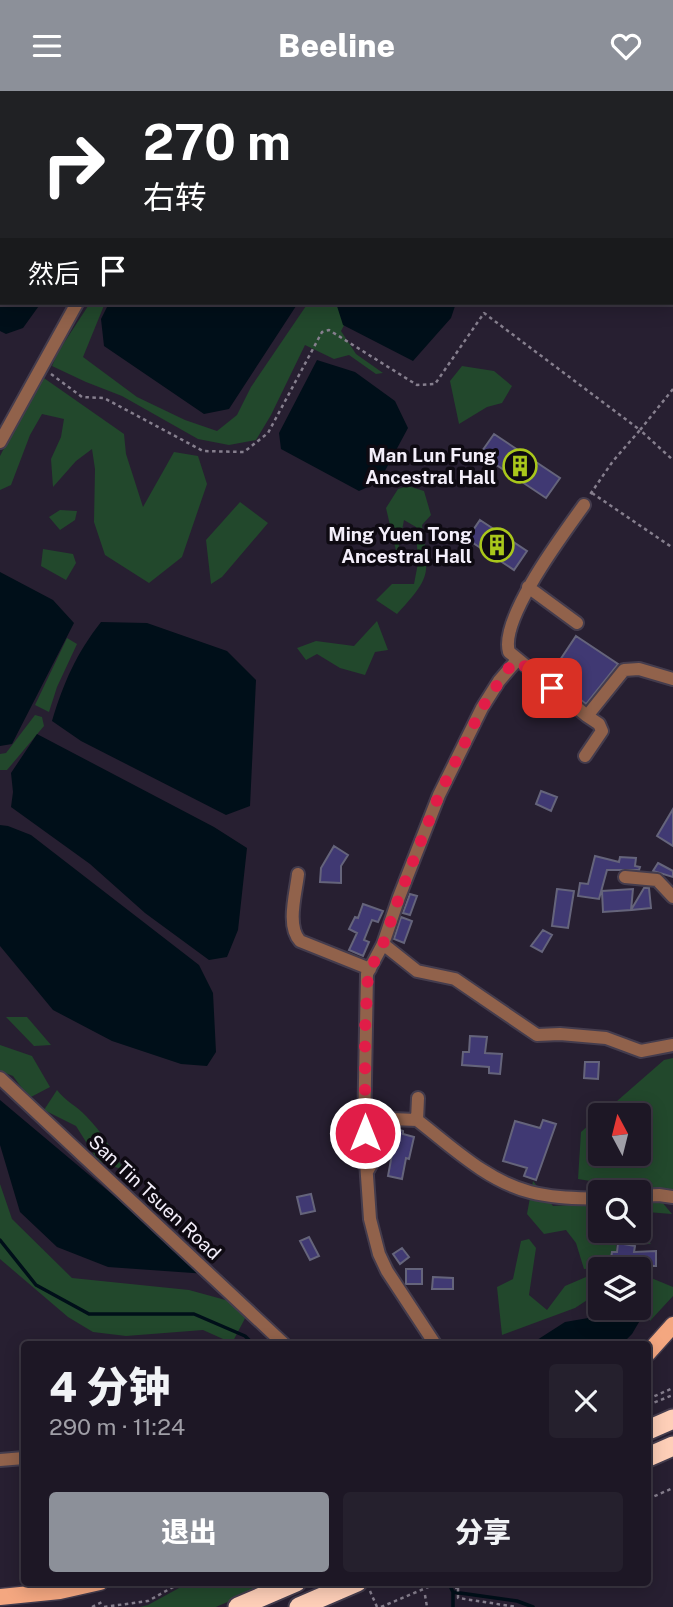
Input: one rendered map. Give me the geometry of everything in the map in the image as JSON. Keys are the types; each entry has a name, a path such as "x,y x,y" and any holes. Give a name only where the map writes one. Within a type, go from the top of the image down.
{"highway":[{"path":"651,1429 673,1419"},
{"path":"651,1456 673,1445"},
{"path":"238,1607 287,1586"},
{"path":"299,1607 348,1586"}],"main road":[{"path":"651,1350 673,1325"},
{"path":"0,1597 82,1586"}],"street":[{"path":"0,442 76,305"},
{"path":"583,505 527,587 507,643 509,652 517,660 599,724 602,731 585,755"},
{"path":"527,587 577,623"},
{"path":"433,1341 387,1271 379,1254 370,1220 365,1030 368,974 383,944 439,795 482,708 507,670 517,660"},
{"path":"587,716 624,670 639,669 673,679"},
{"path":"298,874 293,927 295,935 300,941 370,969"},
{"path":"625,877 657,880 673,897"},
{"path":"383,944 417,971 455,979 537,1035 606,1038 641,1051 673,1045"},
{"name":"San Tin Tsuen Road","path":"0,1078 281,1341"},
{"path":"417,1120 418,1098"},
{"path":"367,1172 387,1136 391,1119 417,1120 480,1168 511,1186 552,1196 588,1198"},
{"path":"651,1195 673,1197"},
{"path":"0,1460 21,1458"}],"path":[{"path":"42,366 82,397 104,398 203,451 244,452 268,433 322,332 329,330 416,385 435,384 484,313 640,429 673,460"},
{"path":"583,505 613,461 673,389"},
{"path":"592,492 673,548"},
{"path":"651,1398 673,1388"},
{"path":"651,1404 673,1395"},
{"path":"651,1498 673,1488"},
{"path":"104,1607 148,1601 175,1586"},
{"path":"368,1586 379,1607 430,1586"},
{"path":"463,1586 457,1588 458,1598 517,1607"},
{"path":"425,1595 427,1607"},
{"path":"92,1607 102,1602"}],"green space":[{"path":"89,305 104,305 83,357 137,397 185,420 217,431 237,415 251,387 307,305 355,305 341,331 356,354 383,373 376,374 349,355 334,359 305,345 256,440 229,445 198,439 122,396 52,366"},
{"path":"462,366 494,371 512,386 502,403 487,407 459,424 450,381"},
{"path":"41,376 124,434 126,454 143,507 174,452 198,456 207,484 182,557 149,583 105,555 94,522 95,469 92,449 76,461 53,487 51,459 61,437 64,419 42,414 30,435 11,485 0,490 0,456"},
{"path":"408,486 424,491 431,515 422,525 426,555 425,574 417,591 397,614 376,600 392,584 414,584 418,563 416,527 404,520 397,555 386,508 398,489"},
{"path":"240,502 268,523 222,577 211,584 206,540"},
{"path":"60,510 77,511 75,520 60,530 49,517"},
{"path":"43,549 73,554 76,563 66,580 41,566"},
{"path":"377,621 388,650 375,652 365,675 340,668 317,654 306,660 297,648 316,641 354,646"},
{"path":"67,638 77,644 57,687 49,712 35,705"},
{"path":"35,715 42,717 44,726 7,770 0,770 0,754 6,753"},
{"path":"6,1017 27,1017 51,1045 34,1046"},
{"path":"0,1045 32,1056 50,1087 29,1098 13,1076 0,1071"},
{"path":"673,1058 673,1191 651,1191 651,1180 578,1179 581,1132 588,1126 588,1166 651,1166 651,1103 615,1103 664,1060"},
{"path":"57,1090 97,1129 124,1170 98,1161 76,1126 44,1110"},
{"path":"533,1181 553,1206 588,1204 588,1243 616,1243 617,1257 588,1257 588,1269 584,1269 576,1243 566,1230 544,1234 527,1214"},
{"path":"0,1184 12,1219 72,1278 189,1290 251,1307 233,1341 203,1330 126,1336 93,1332 68,1317 0,1259"},
{"path":"657,1196 672,1214 651,1212 651,1197"},
{"path":"529,1239 536,1248 529,1295 547,1310 565,1286 586,1277 588,1300 575,1308 502,1335 497,1287 513,1279 521,1241"},
{"path":"651,1278 673,1287 673,1296 651,1320"},
{"path":"183,1586 264,1586 216,1607 140,1607"}],"shaded area":[{"path":"0,305 40,305 23,328 6,334 0,331"},
{"path":"108,305 297,305 229,409 204,414 104,346 101,319"},
{"path":"337,305 455,305 451,318 413,361 343,325"},
{"path":"317,360 355,372 395,401 408,428 379,482 359,491 281,449 279,433"},
{"path":"0,572 53,600 74,623 12,744 0,746"},
{"path":"101,622 147,623 227,651 256,680 250,806 226,815 81,741 52,721 72,669 84,645"},
{"path":"37,734 214,827 247,848 238,930 227,957 209,960 145,913 90,864 11,807 11,773"},
{"path":"0,825 31,835 199,965 213,993 216,1052 207,1066 181,1064 112,1041 53,1010 0,946"},
{"path":"0,1100 207,1274 108,1267 57,1247 20,1212 0,1145"},
{"path":"588,1318 640,1320 625,1341 538,1341 565,1322"}],"building":[{"name":"Man Lun Fung Ancestral Hall","path":"494,434 560,478 546,498 480,454"},
{"name":"Ming Yuen Tong Ancestral Hall","path":"480,520 527,551 514,570 467,539"},
{"path":"576,636 618,664 586,704 550,675"},
{"path":"541,791 557,797 551,811 536,804"},
{"path":"673,809 673,846 657,836"},
{"path":"334,846 348,855 341,866 341,883 320,882 321,868"},
{"path":"595,856 619,862 620,857 636,858 635,866 640,867 639,870 607,870 599,899 578,896 580,883 588,884"},
{"path":"658,863 673,871 673,877 653,871"},
{"path":"644,888 649,888 651,908 631,910"},
{"path":"557,889 574,891 568,928 552,926"},
{"path":"633,889 631,910 603,912 602,891"},
{"path":"410,894 417,896 410,915 403,913"},
{"path":"363,904 383,911 378,922 372,920 364,940 369,942 363,956 349,950 357,933 349,929 355,917 358,918"},
{"path":"401,917 412,921 404,943 394,939"},
{"path":"543,930 552,935 542,952 531,946"},
{"path":"470,1036 487,1037 485,1053 502,1054 500,1074 489,1073 489,1067 462,1065 463,1052 469,1052"},
{"path":"585,1062 599,1062 598,1079 584,1078"},
{"path":"543,1120 556,1124 536,1180 524,1176 527,1168 503,1161 515,1121 540,1128"},
{"path":"397,1129 414,1137 402,1179 388,1176 393,1149 390,1148"},
{"path":"311,1194 315,1211 301,1214 297,1197"},
{"path":"309,1237 319,1256 310,1260 300,1241"},
{"path":"618,1243 635,1246 634,1252 656,1251 656,1266 651,1266 651,1257 611,1257 612,1252 617,1252"},
{"path":"402,1248 409,1257 400,1264 393,1254"},
{"path":"406,1269 422,1269 422,1284 406,1284"},
{"path":"433,1277 453,1278 453,1289 432,1289"}],"waterway":[{"path":"0,1240 36,1285 89,1314 194,1314 245,1336 250,1341"},
{"path":"450,1586 453,1592 517,1601 533,1607"},
{"path":"453,1592 453,1607"}],"place":[{"name":"Man Lun Fung Ancestral Hall","path":"520,466"},
{"name":"Ming Yuen Tong Ancestral Hall","path":"497,545"}],"route":[{"path":"365,1133 368,974 383,944 439,795 482,708 507,670 517,660 552,688"}]}
